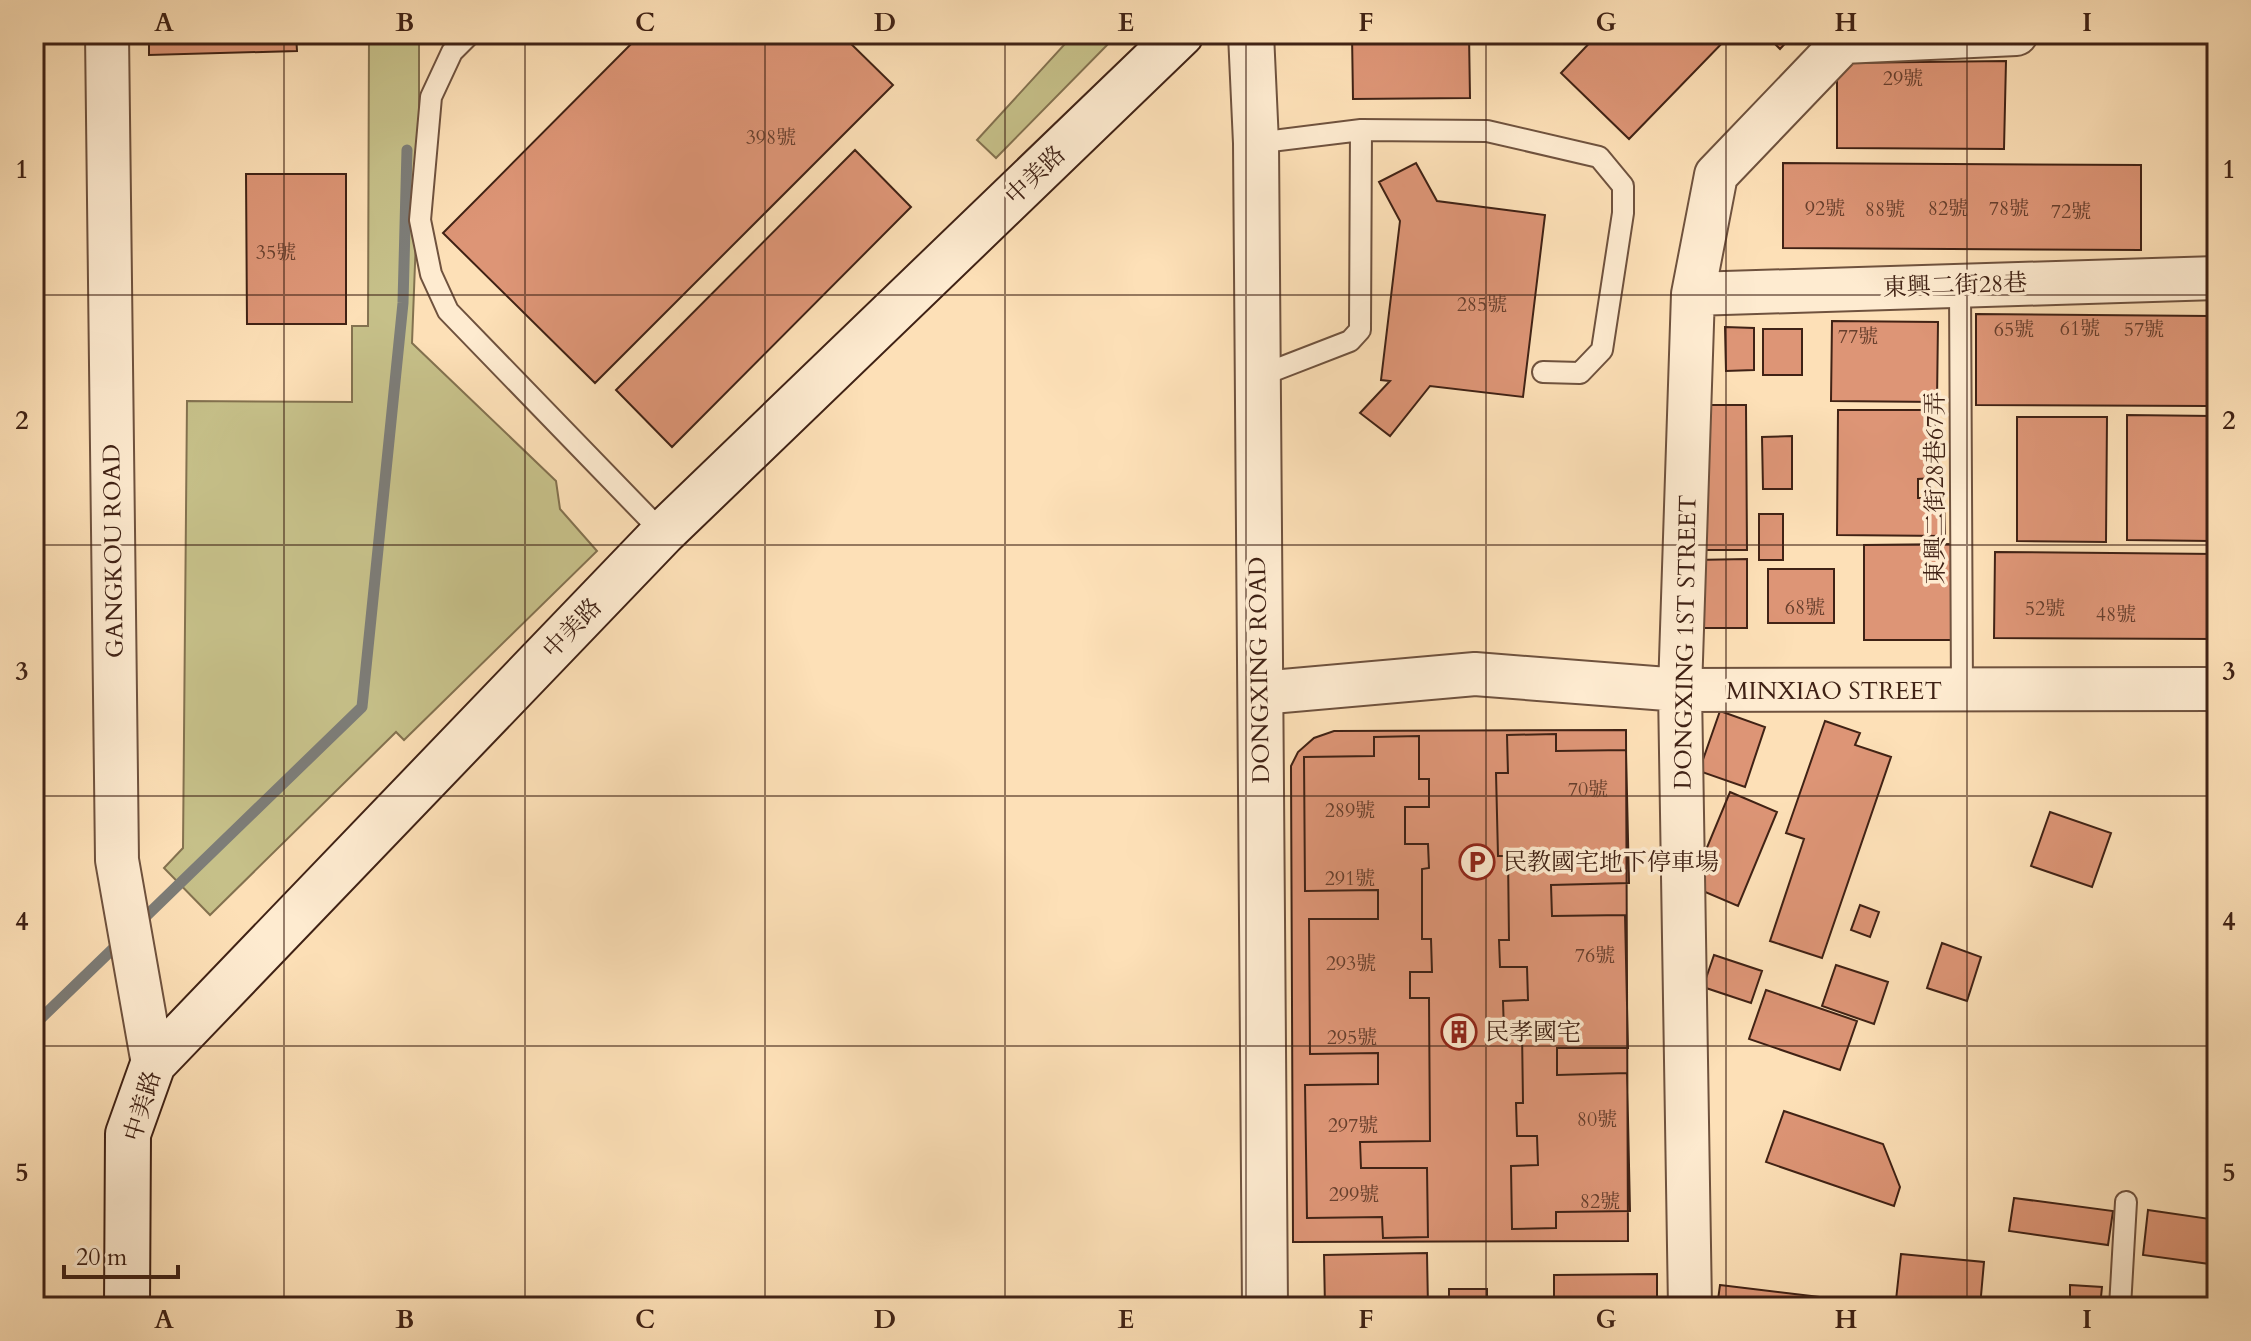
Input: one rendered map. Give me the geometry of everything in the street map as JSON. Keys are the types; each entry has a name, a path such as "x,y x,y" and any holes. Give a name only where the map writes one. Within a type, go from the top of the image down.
{"main road":[{"name":"中美路","path":"127,1307 128,1134 153,1064 663,533 1181,34"},
{"name":"DONGXING ROAD","path":"1251,34 1256,143 1265,1307"}],"street":[{"name":"GANGKOU ROAD","path":"107,34 117,860 153,1064"},
{"path":"1847,38 2016,34"},
{"name":"DONGXING 1ST STREET","path":"1690,1307 1680,690 1693,294 1716,175 1847,38"},
{"name":"東興二街28巷","path":"1693,294 2217,278"},
{"name":"MINXIAO STREET","path":"1260,693 1475,674 1680,690 2217,689"}],"lane":[{"path":"470,34 452,52 431,97 420,220 431,274 448,311 663,533"},
{"path":"1256,143 1361,130 1487,131 1599,157 1623,186 1623,213 1602,350 1580,373 1543,372"},
{"path":"1257,377 1350,341 1360,330 1361,130"},
{"name":"東興二街28巷67弄","path":"1960,285 1962,691"},
{"path":"2120,1307 2126,1202"}],"shaded area":[{"path":"369,34 419,34 419,159 412,343 556,481 560,509 597,551 404,740 396,732 210,915 164,868 183,848 187,401 352,402 352,326 368,326"},
{"path":"1074,34 1118,34 996,158 977,140"}],"building":[{"path":"149,34 296,34 297,51 149,55"},
{"path":"641,34 841,34 893,85 595,383 443,233"},
{"path":"1352,34 1469,34 1470,98 1353,99"},
{"path":"1598,34 1731,34 1629,139 1561,73"},
{"path":"1765,34 1794,34 1780,49"},
{"path":"2006,61 2004,149 1837,148 1837,63"},
{"path":"855,150 911,207 672,447 616,390"},
{"path":"1416,163 1437,201 1545,215 1523,397 1430,386 1390,436 1360,413 1390,381 1381,380 1400,221 1379,182"},
{"path":"1783,163 2141,165 2141,250 1783,248"},
{"path":"246,174 346,174 346,324 247,324"},
{"path":"1976,314 2209,316 2208,406 1976,405"},
{"path":"1832,321 1938,322 1937,402 1831,401"},
{"path":"1725,327 1754,328 1754,370 1726,371"},
{"path":"1763,329 1802,329 1802,375 1763,375"},
{"path":"1705,405 1746,405 1747,550 1706,550"},
{"path":"1838,410 1935,410 1935,478 1918,479 1918,498 1944,498 1945,536 1837,535"},
{"path":"2127,415 2212,416 2211,541 2127,540"},
{"path":"2017,417 2107,417 2106,542 2017,541"},
{"path":"1792,436 1792,489 1763,489 1762,437"},
{"path":"1759,514 1783,514 1783,560 1759,560"},
{"path":"1956,544 1957,640 1864,640 1864,545"},
{"path":"1995,552 2217,554 2217,639 1994,638"},
{"path":"1747,559 1747,628 1694,628 1694,560"},
{"path":"1768,569 1834,569 1834,623 1768,623"},
{"path":"1720,711 1765,727 1745,787 1699,771"},
{"path":"1825,721 1860,733 1855,745 1891,757 1822,958 1770,941 1804,839 1786,833"},
{"name":"民孝國宅","path":"1626,730 1628,1241 1293,1242 1291,766 1298,752 1314,738 1334,731"},
{"name":"民孝國宅","path":"1556,734 1556,751 1626,750 1629,883 1551,885 1552,916 1625,915 1628,1048 1557,1048 1557,1075 1627,1073 1630,1211 1556,1212 1556,1228 1512,1229 1511,1166 1538,1165 1537,1136 1517,1136 1516,1103 1523,1103 1522,1031 1504,1032 1503,1001 1528,1000 1527,967 1500,967 1499,940 1509,940 1508,856 1498,856 1496,773 1508,773 1507,735"},
{"name":"民孝國宅","path":"1419,736 1419,779 1429,779 1429,807 1405,807 1405,844 1428,844 1429,868 1422,869 1422,939 1431,939 1432,972 1410,972 1410,998 1429,998 1430,1141 1360,1142 1361,1168 1427,1168 1428,1237 1383,1238 1382,1217 1307,1218 1305,1085 1378,1084 1378,1053 1310,1054 1309,919 1378,919 1378,890 1305,891 1304,757 1374,756 1374,737"},
{"path":"1730,792 1777,812 1738,906 1691,886"},
{"path":"2050,812 2111,833 2092,887 2031,866"},
{"path":"1860,905 1879,912 1870,937 1851,930"},
{"path":"1942,943 1981,957 1967,1001 1927,988"},
{"path":"1714,955 1762,971 1751,1003 1703,987"},
{"path":"1836,965 1888,982 1874,1024 1822,1006"},
{"path":"1766,990 1857,1021 1840,1070 1749,1039"},
{"path":"1784,1111 1883,1144 1900,1187 1894,1206 1766,1162"},
{"path":"2014,1198 2113,1211 2108,1245 2009,1231"},
{"path":"2148,1210 2217,1220 2217,1265 2143,1255"},
{"path":"1427,1253 1428,1307 1325,1307 1324,1255"},
{"path":"1901,1254 1984,1262 1980,1307 1896,1300"},
{"path":"1657,1274 1657,1307 1554,1307 1554,1275"},
{"path":"1720,1285 1886,1305 1886,1307 1717,1307"},
{"path":"2070,1285 2102,1287 2100,1307 2037,1307 2038,1298 2070,1300"},
{"path":"1449,1289 1487,1289 1487,1307 1449,1307"}],"waterway":[{"path":"138,924 362,707 403,303 407,150"},
{"path":"34,1025 120,942"}],"place":[{"name":"民教國宅地下停車場","path":"1477,862"},
{"name":"民孝國宅","path":"1459,1032"}]}
